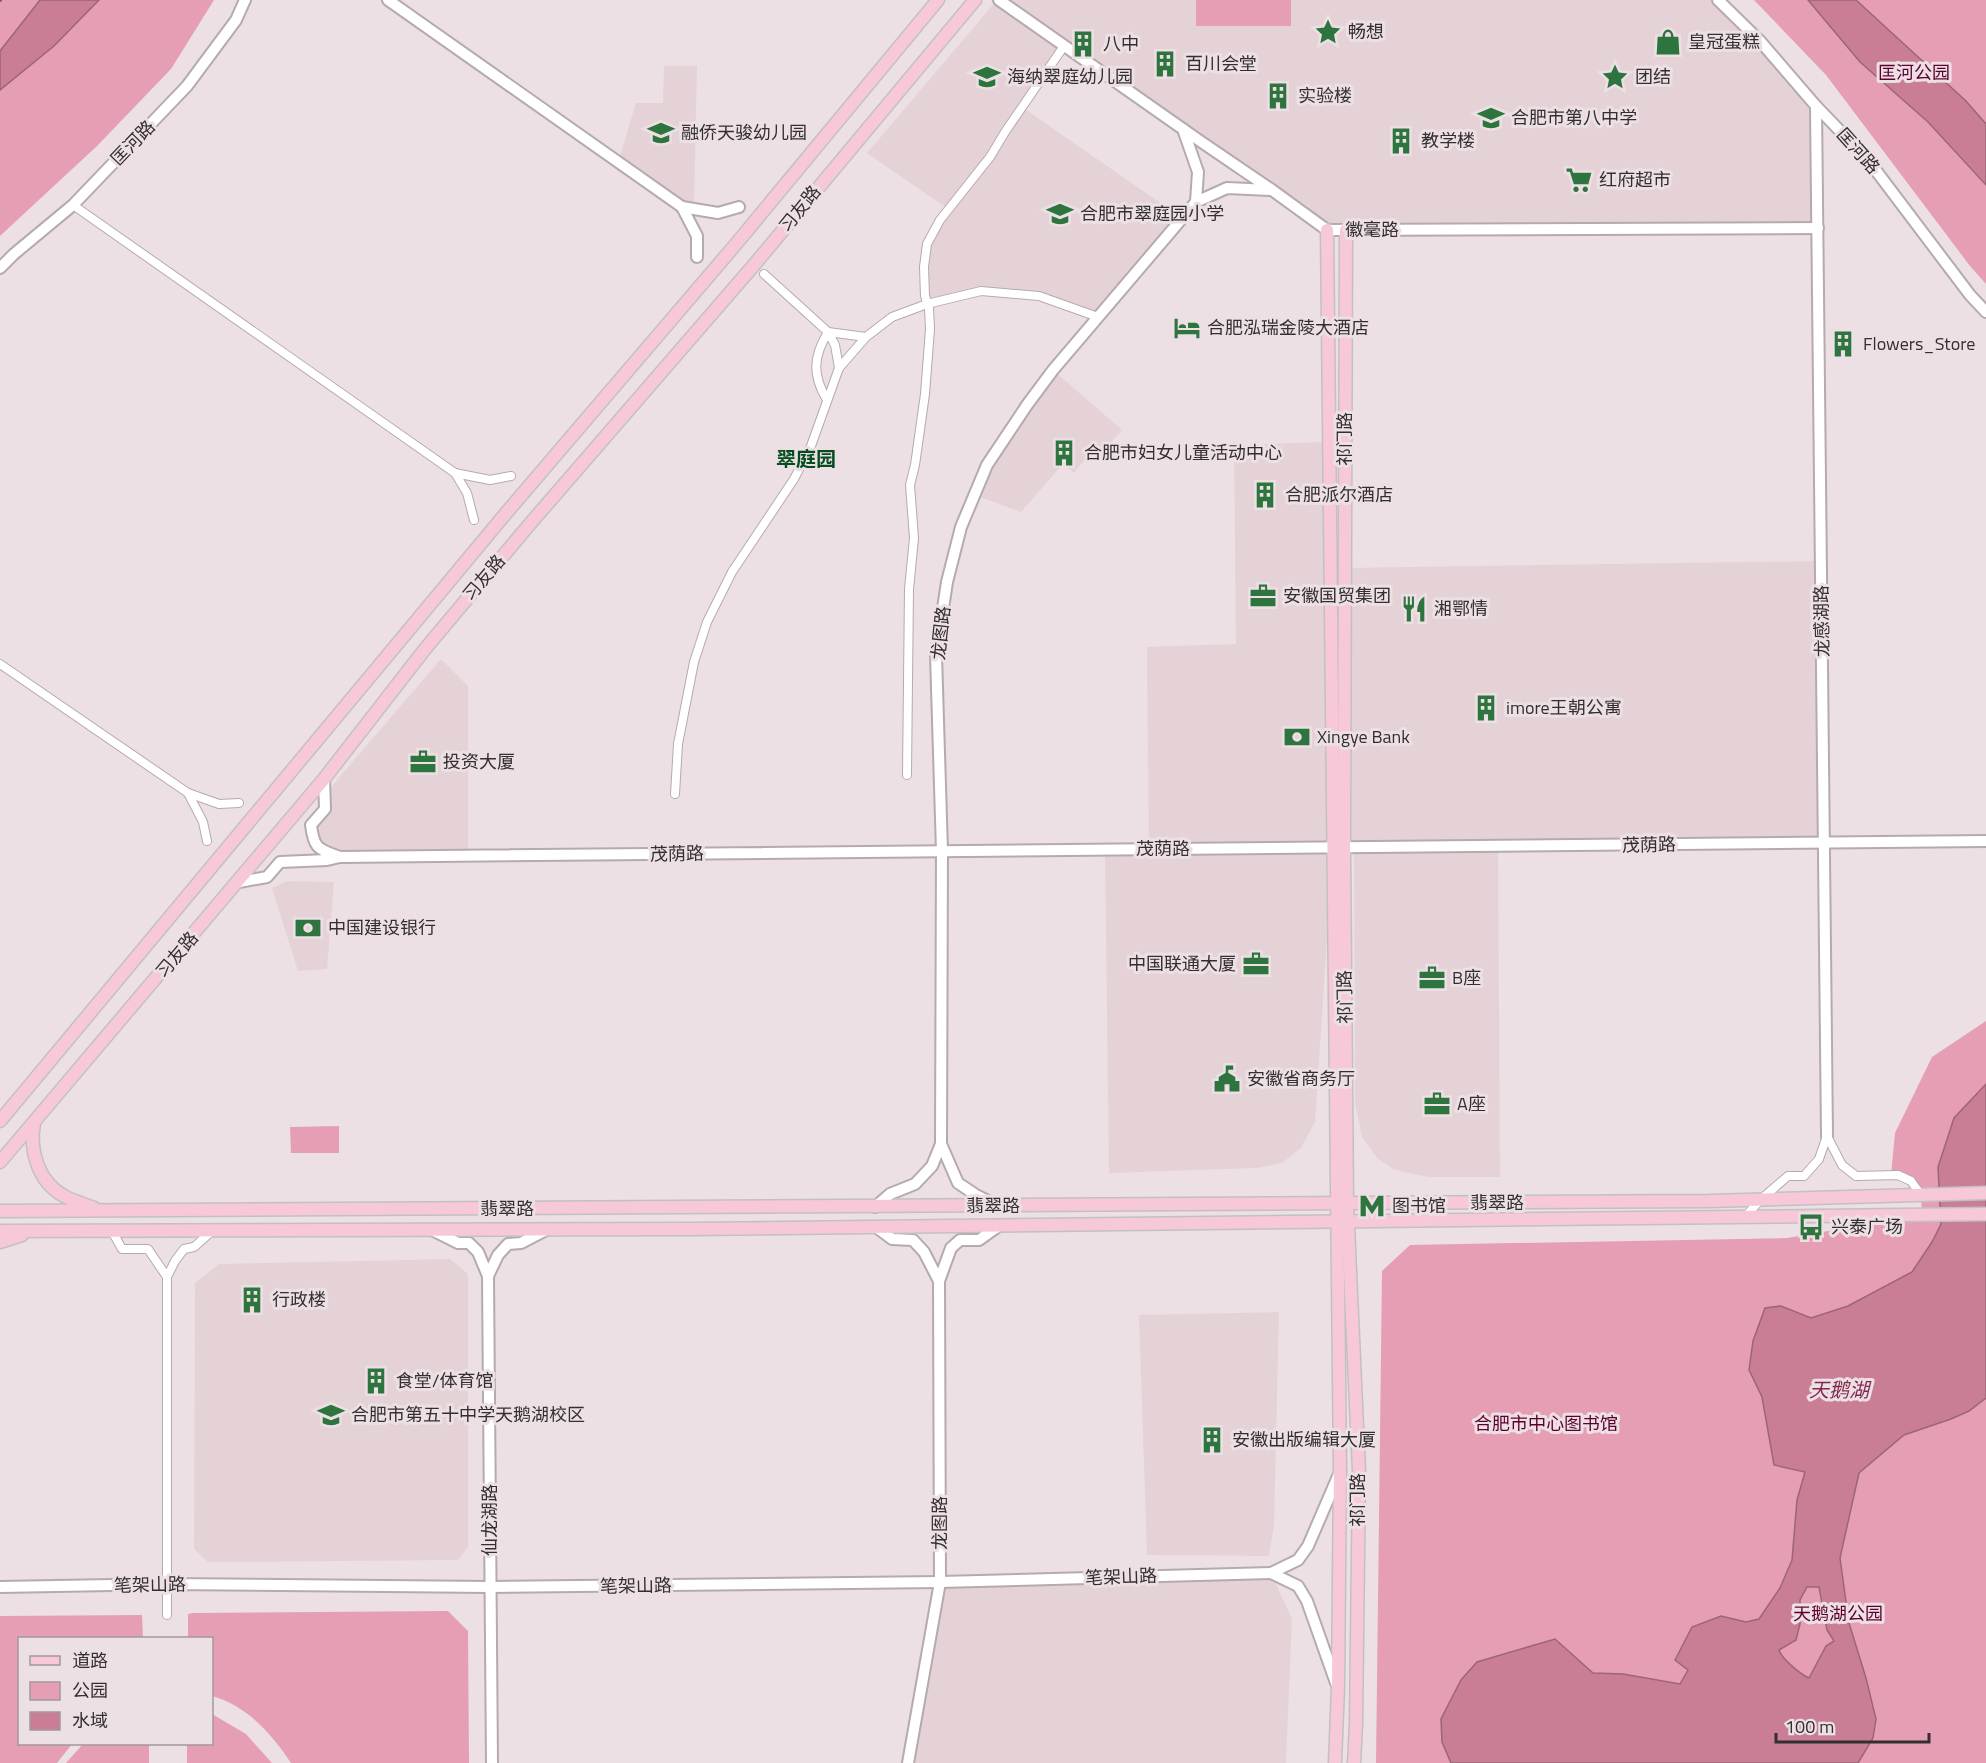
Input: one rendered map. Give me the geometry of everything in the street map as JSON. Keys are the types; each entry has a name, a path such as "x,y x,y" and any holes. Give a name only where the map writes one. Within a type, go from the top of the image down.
{"main road":[{"name":"习友路","path":"0,1120 507,512 736,244 938,0"},
{"name":"习友路","path":"0,1162 324,779 432,640 754,265 975,0"},
{"name":"祁门路","path":"1327,230 1338,848 1341,1204 1359,1471 1354,1763"},
{"name":"祁门路","path":"1338,848 1346,230"},
{"path":"34,1122 33,1150 43,1178 62,1196 101,1211"},
{"name":"翡翠路","path":"0,1211 1341,1204 1760,1200 1986,1193"},
{"name":"翡翠路","path":"0,1231 876,1227 1986,1214"},
{"name":"祁门路","path":"1335,1763 1338,1687 1342,1221"},
{"path":"0,1242 33,1231"}],"street":[{"name":"匡河路","path":"0,268 73,205 188,86 236,20 245,0"},
{"path":"388,0 682,207 718,213 739,207"},
{"name":"徽毫路","path":"999,0 1327,230 1818,228"},
{"name":"匡河路","path":"1718,0 1760,41 1816,106 1868,160 1970,295 1986,312"},
{"path":"907,776 909,580 914,538 910,485 925,394 930,329 925,296 924,267 927,244 940,220 990,158 1005,132 1064,46"},
{"name":"龙感湖路","path":"1816,106 1827,1136"},
{"path":"1183,129 1198,172 1196,202 1227,188 1272,190"},
{"name":"龙图路","path":"941,1143 942,851 936,655 947,582 961,527 987,465 1047,379 1196,202"},
{"path":"73,205 454,473 467,493 474,520"},
{"path":"682,207 697,236 697,257"},
{"path":"764,274 828,332 835,345 839,369"},
{"path":"675,794 678,744 694,662 706,622 732,572 794,479 811,446 839,369 866,337 892,317 927,304 981,291 1039,296 1098,317"},
{"path":"828,332 866,337"},
{"path":"827,400 819,386 816,367 821,343 828,332"},
{"path":"454,473 490,480 511,476"},
{"path":"0,664 188,793 219,804 239,803"},
{"path":"324,779 325,809 311,825 313,841 320,849 340,857"},
{"path":"188,793 203,822 207,841"},
{"name":"茂荫路","path":"238,882 267,877 280,862 327,861 340,857 1986,841"},
{"path":"1827,1136 1842,1165 1856,1176 1898,1175 1911,1181 1921,1195"},
{"path":"1745,1216 1788,1176 1804,1176 1819,1159 1827,1136"},
{"path":"941,1143 958,1183 999,1206"},
{"path":"875,1207 890,1194 915,1184 932,1166 941,1143"},
{"path":"939,1281 951,1248 960,1240 979,1240 1000,1225"},
{"path":"876,1227 892,1239 913,1240 924,1252 939,1281"},
{"path":"432,1229 458,1243 469,1243 478,1252 488,1276"},
{"path":"488,1276 498,1255 508,1244 521,1243 547,1229"},
{"path":"167,1615 167,1277 184,1249 194,1247 212,1230"},
{"path":"112,1231 122,1249 148,1249 167,1277"},
{"name":"仙龙湖路","path":"488,1276 492,1763"},
{"name":"龙图路","path":"908,1763 940,1582 939,1281"},
{"path":"1271,1573 1288,1567 1298,1560 1308,1546 1340,1471"},
{"path":"1271,1573 1298,1586 1307,1601 1338,1687"},
{"name":"笔架山路","path":"0,1587 168,1584 490,1587 940,1582 1271,1573"}],"shaded area":[{"name":"合肥市第八中学","path":"997,0 1718,0 1816,106 1818,228 1327,230 1064,46 1022,107 1182,218 1098,317 1039,296 981,291 927,304 927,244 948,209 867,153"},
{"name":"融侨天骏幼儿园","path":"664,66 697,66 694,210 618,163 636,103 663,103"},
{"path":"1053,370 1122,430 1094,461 1088,456 1074,473 1063,464 1021,512 975,495 987,465"},
{"path":"1328,442 1333,848 1315,1122 1301,1148 1282,1163 1257,1168 1109,1173 1105,850 1149,849 1147,647 1236,644 1234,445"},
{"path":"1821,561 1824,843 1498,847 1500,1177 1428,1177 1395,1170 1378,1159 1362,1137 1355,1104 1354,848 1344,848 1345,568"},
{"path":"441,659 468,686 468,856 340,857 320,849 311,825 325,809 325,794"},
{"path":"287,881 334,882 327,969 298,971 272,888"},
{"name":"合肥市第五十中学天鹅湖校区","path":"450,1259 468,1274 468,1547 458,1560 208,1562 194,1549 195,1283 219,1264"},
{"path":"1279,1312 1274,1526 1269,1556 1147,1555 1139,1315"},
{"path":"1271,1573 1292,1619 1286,1763 908,1763 940,1582"}],"green space":[{"path":"0,0 214,0 171,69 97,146 0,236"},
{"path":"1196,0 1291,0 1291,26 1196,26"},
{"name":"匡河公园","path":"1754,0 1986,0 1986,284 1826,75"},
{"name":"天鹅湖公园","path":"1986,1021 1986,1763 1376,1763 1382,1271 1410,1245 1787,1238 1922,1215 1921,1195 1911,1181 1891,1175 1895,1133 1932,1057"},
{"path":"339,1126 339,1153 291,1153 290,1127"},
{"path":"448,1611 468,1631 469,1763 291,1763 257,1722 236,1706 213,1696 213,1637 188,1637 188,1614"},
{"path":"142,1615 143,1637 18,1637 18,1745 71,1745 57,1763 0,1763 0,1616"},
{"path":"213,1715 246,1734 272,1763 187,1763 187,1745 213,1745"},
{"path":"82,1745 149,1745 149,1763 66,1763"}],"water":[{"path":"40,0 99,0 54,46 0,90 0,51"},
{"path":"1808,0 1856,0 1966,101 1986,124 1986,185 1928,122 1860,62"},
{"name":"天鹅湖","path":"1986,1084 1986,1398 1969,1411 1904,1435 1859,1473 1840,1558 1849,1623 1876,1719 1873,1738 1858,1763 1451,1763 1442,1742 1441,1719 1461,1680 1477,1662 1555,1639 1593,1673 1623,1674 1680,1684 1688,1670 1675,1660 1692,1627 1721,1616 1746,1622 1759,1619 1780,1588 1792,1560 1797,1500 1805,1472 1774,1465 1762,1397 1749,1370 1753,1341 1765,1308 1781,1306 1811,1318 1848,1306 1912,1272 1941,1224 1938,1167 1954,1118","holes":["1807,1587 1819,1587 1827,1630 1834,1641 1826,1646 1809,1678 1792,1666 1779,1650 1796,1640 1800,1624 1800,1600"]}],"place":[{"name":"畅想","path":"1328,32"},
{"name":"皇冠蛋糕","path":"1668,42"},
{"name":"八中","path":"1083,44"},
{"name":"百川会堂","path":"1165,64"},
{"name":"海纳翠庭幼儿园","path":"987,77"},
{"name":"团结","path":"1615,77"},
{"name":"实验楼","path":"1278,96"},
{"name":"合肥市第八中学","path":"1491,118"},
{"name":"融侨天骏幼儿园","path":"661,133"},
{"name":"教学楼","path":"1401,141"},
{"name":"红府超市","path":"1579,180"},
{"name":"合肥市翠庭园小学","path":"1060,214"},
{"name":"合肥泓瑞金陵大酒店","path":"1187,328"},
{"name":"Flowers_Store","path":"1843,344"},
{"name":"合肥市妇女儿童活动中心","path":"1064,453"},
{"name":"合肥派尔酒店","path":"1265,495"},
{"name":"安徽国贸集团","path":"1263,596"},
{"name":"湘鄂情","path":"1414,609"},
{"name":"imore王朝公寓","path":"1486,708"},
{"name":"Xingye Bank","path":"1297,737"},
{"name":"投资大厦","path":"423,762"},
{"name":"中国建设银行","path":"308,928"},
{"name":"中国联通大厦","path":"1256,964"},
{"name":"B座","path":"1432,978"},
{"name":"安徽省商务厅","path":"1227,1079"},
{"name":"A座","path":"1437,1104"},
{"name":"图书馆","path":"1372,1206"},
{"name":"兴泰广场","path":"1811,1227"},
{"name":"行政楼","path":"252,1300"},
{"name":"食堂/体育馆","path":"376,1381"},
{"name":"合肥市第五十中学天鹅湖校区","path":"331,1415"},
{"name":"安徽出版编辑大厦","path":"1212,1440"}],"district":[{"name":"翠庭园","path":"806,459"}],"park label":[{"name":"合肥市中心图书馆","path":"1546,1424"}]}
